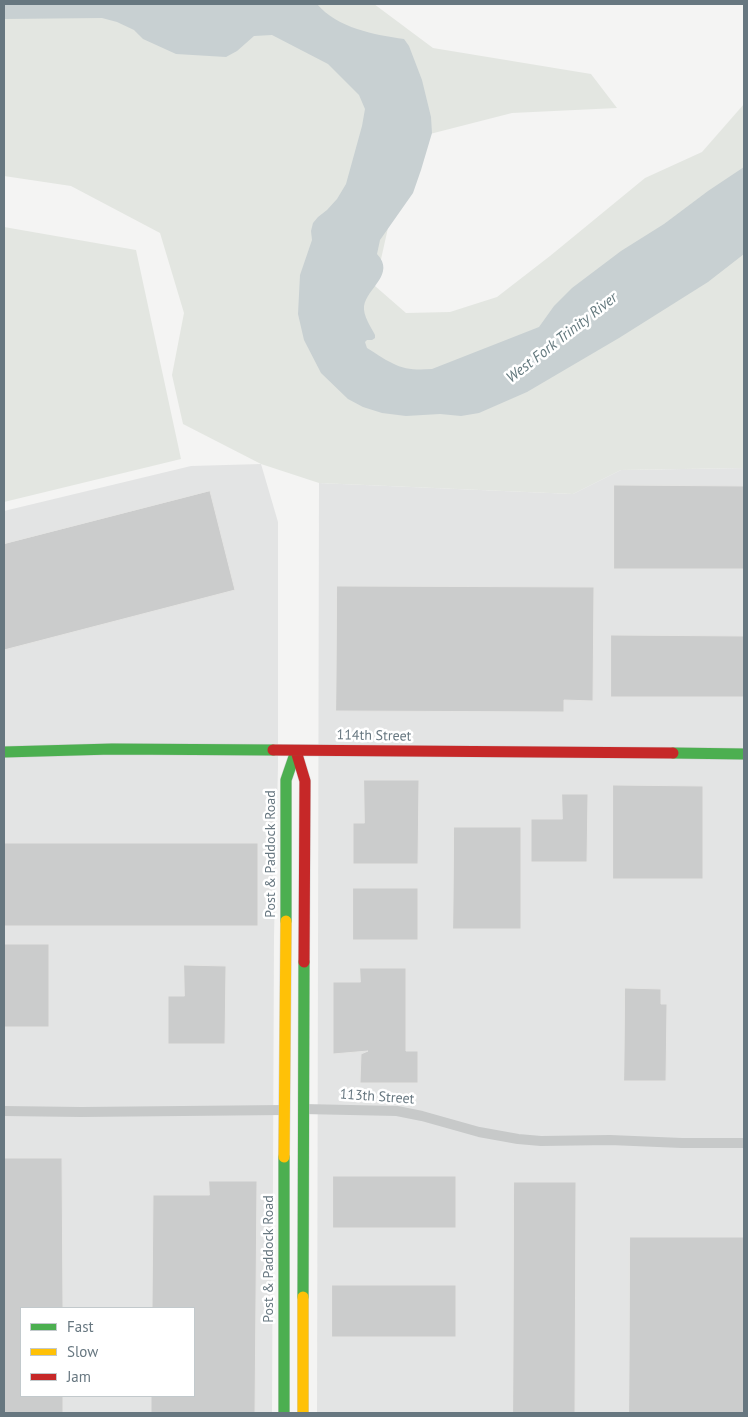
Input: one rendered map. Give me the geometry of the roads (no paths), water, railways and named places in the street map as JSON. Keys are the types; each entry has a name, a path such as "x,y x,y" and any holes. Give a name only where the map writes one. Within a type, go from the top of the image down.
{"street":[{"name":"114th Street","path":"4,752 112,749 744,754"},
{"path":"296,750 305,781 306,957 303,1413"},
{"name":"Post & Paddock Road","path":"284,1413 286,780 296,750"},
{"path":"286,957 306,957"},
{"name":"113th Street","path":"4,1111 81,1112 304,1109 397,1111 479,1132 540,1141 610,1140 744,1143"},
{"path":"284,1379 304,1379"}],"water":[{"name":"West Fork Trinity River","path":"4,4 317,4 325,12 346,25 381,35 404,39 409,46 422,80 431,117 432,133 413,193 380,240 377,254 382,261 382,274 366,299 364,306 366,317 375,335 375,338 365,342 367,348 402,367 432,369 539,327 554,306 572,288 621,251 664,224 744,167 744,254 708,282 619,338 527,392 479,413 461,416 440,414 406,416 382,413 363,407 348,399 321,373 304,340 298,314 300,275 312,240 311,231 313,223 337,199 346,184 365,109 359,95 328,64 272,35 254,36 237,51 226,57 176,54 143,39 134,30 117,22 102,18 4,19"}]}
